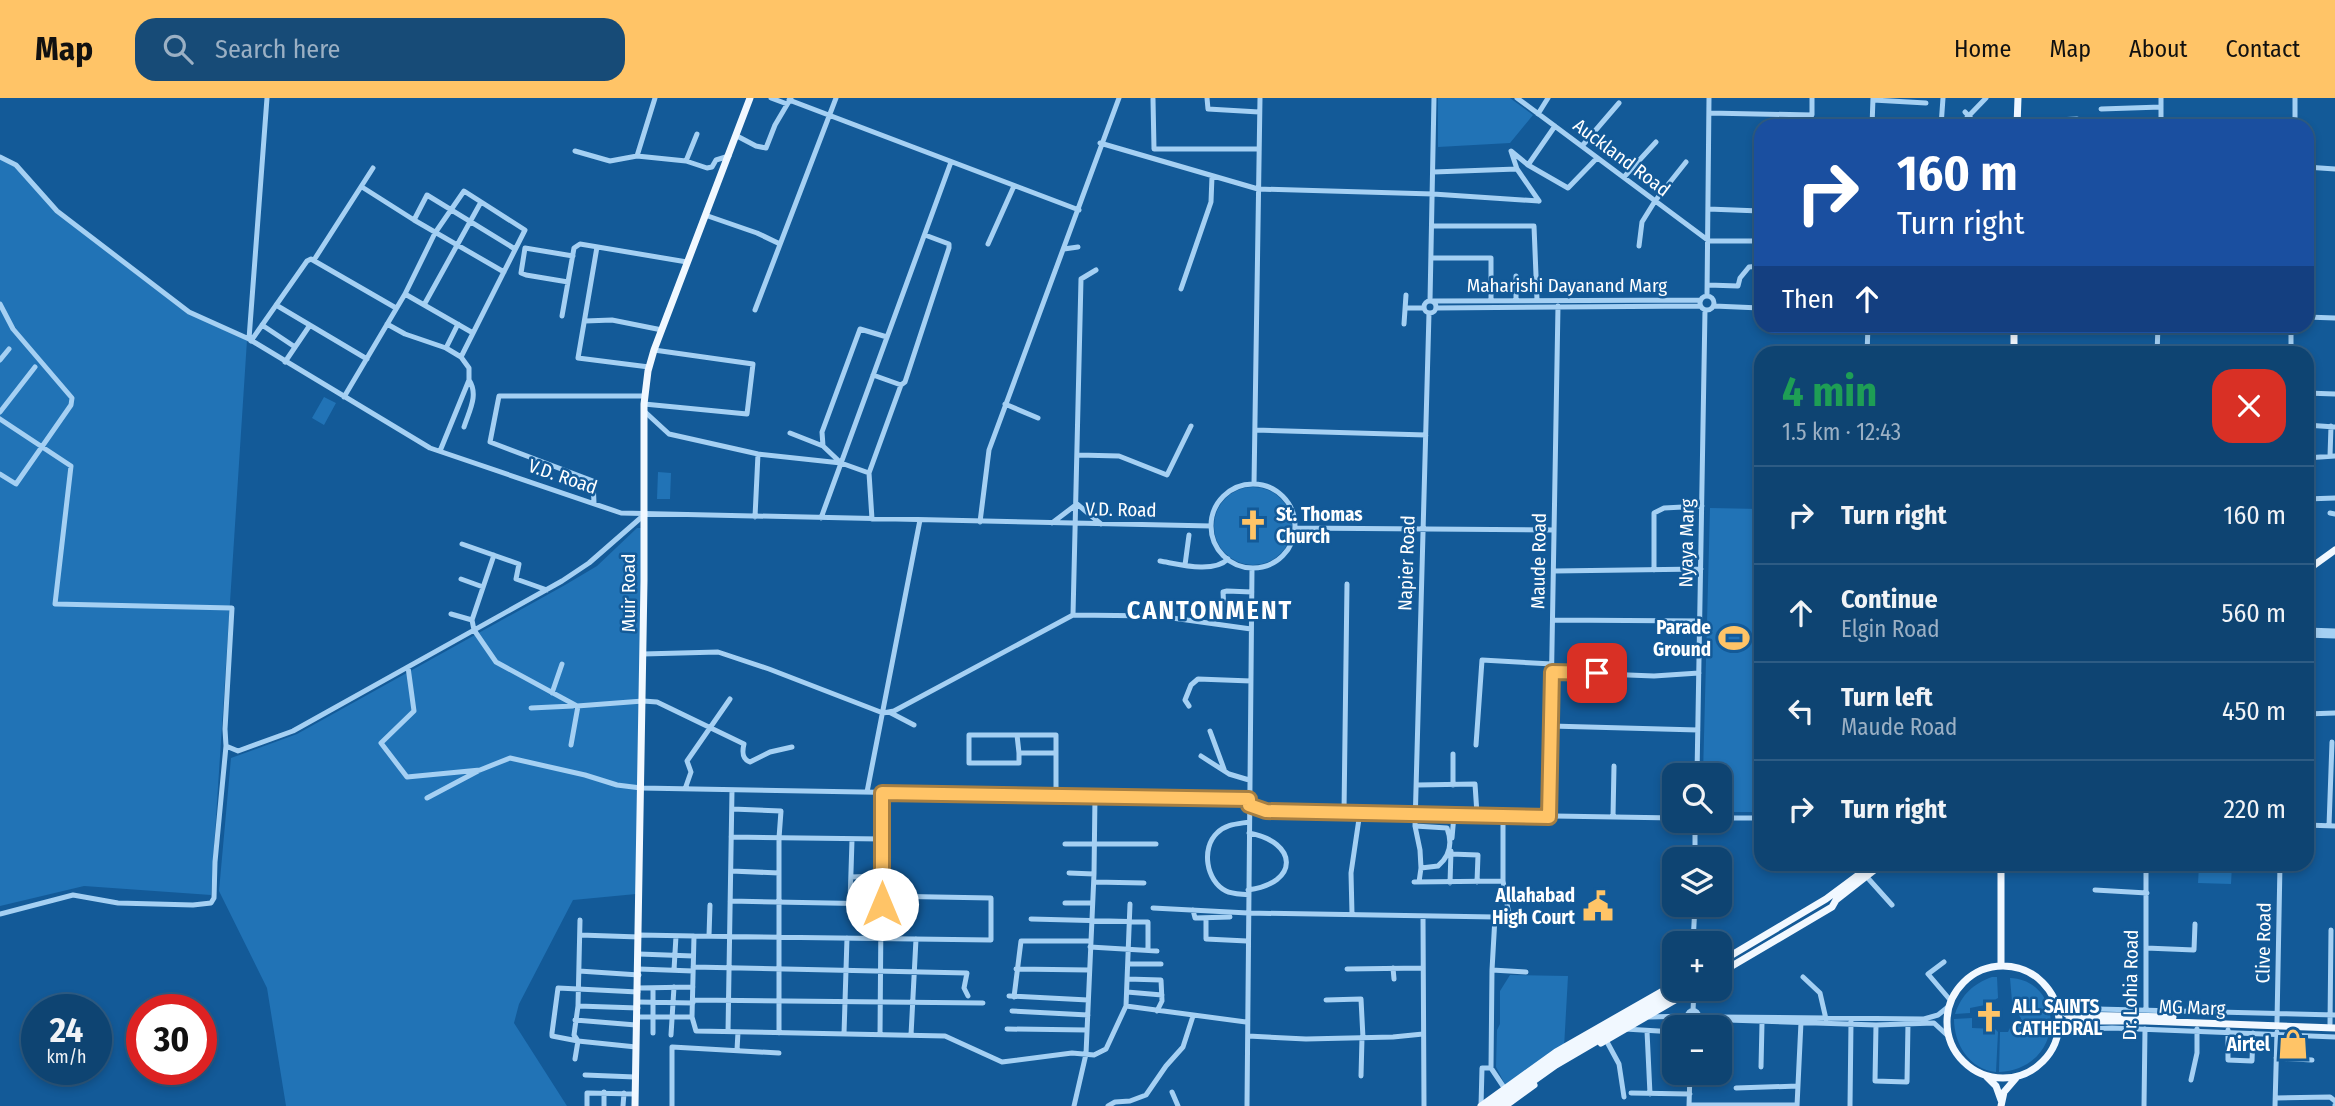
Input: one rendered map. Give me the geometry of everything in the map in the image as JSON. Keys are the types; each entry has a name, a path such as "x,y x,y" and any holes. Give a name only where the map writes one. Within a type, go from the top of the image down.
{"main road":[{"name":"Muir Road","path":"635,1106 643,701 645,404 649,367 750,98"},
{"path":"2017,119 2018,98"},
{"path":"2314,565 2335,550"},
{"path":"2314,571 2335,556"},
{"path":"1831,899 1865,871"},
{"path":"1732,953 1831,899 1873,871"},
{"path":"2001,871 2001,966"},
{"path":"1732,964 1832,907 1831,899"},
{"path":"2001,1104 2008,1084 2045,1060 2058,1038 2057,1008 2050,991 2036,977 2020,969 2001,966 1983,970 1967,979 1950,1004 1946,1016 1947,1035 1951,1046 1962,1060 1977,1072 2001,1078 2019,1076"},
{"path":"1481,1106 1556,1052 1662,993"},
{"path":"1488,1106 1555,1057 1662,994"},
{"path":"1498,1106 1580,1050 1665,1001"},
{"path":"1506,1106 1560,1066 1673,1001"},
{"name":"MG Marg","path":"2057,1008 2068,1015 2333,1025"},
{"name":"MG Marg","path":"2058,1038 2068,1021 2146,1019 2228,1028 2277,1024"},
{"path":"1986,1076 2000,1093 2001,1104"}],"street":[{"path":"250,340 267,98"},
{"path":"637,156 655,98"},
{"path":"771,98 789,101 1079,210"},
{"path":"755,310 836,98"},
{"path":"980,522 989,450 1119,98"},
{"path":"1207,98 1208,109 1259,112"},
{"path":"1254,484 1260,98"},
{"path":"1406,308 1423,308 1429,313 1436,308 1432,301 1434,98"},
{"name":"Auckland Road","path":"1517,98 1709,241"},
{"path":"1538,114 1548,98"},
{"name":"Nyaya Marg","path":"1697,763 1703,303 1708,285 1709,241 1709,98"},
{"path":"1709,113 1812,115 1812,98"},
{"path":"1942,119 1943,98"},
{"path":"1964,119 1986,98"},
{"path":"2161,98 2161,119"},
{"path":"2295,98 2295,119"},
{"path":"1153,99 1154,149 1259,149"},
{"path":"1872,119 1873,99 1926,103"},
{"path":"737,136 766,148 789,101"},
{"path":"1581,146 1619,103"},
{"path":"2101,109 2161,107"},
{"path":"1967,114 1972,119"},
{"path":"1528,165 1555,126"},
{"path":"686,160 697,134"},
{"path":"1623,177 1656,142"},
{"path":"1100,144 1258,190 1433,194 1539,201 1517,169 1511,151 1528,165 1568,188 1597,158"},
{"path":"575,151 610,160 637,156 686,160 706,168 712,167 716,160 729,156"},
{"name":"V.D. Road","path":"0,157 16,165 57,211 190,312 250,340 430,448 621,513 1211,526"},
{"path":"821,518 951,162"},
{"path":"1639,246 1642,222 1686,162"},
{"path":"314,260 373,168"},
{"path":"2314,168 2335,169"},
{"path":"1433,172 1517,169"},
{"path":"1181,289 1211,202 1212,176"},
{"path":"988,244 1014,186"},
{"path":"362,187 503,272"},
{"path":"344,397 405,294 435,233 453,211 464,191 525,230 461,357"},
{"path":"414,220 427,195 515,250"},
{"path":"424,305 481,202"},
{"path":"1708,209 1754,211"},
{"path":"705,215 780,244"},
{"path":"1433,226 1534,226 1537,300"},
{"path":"872,519 869,473 901,385 905,382 949,248 949,244 925,235"},
{"path":"1709,241 1754,241"},
{"path":"562,316 574,248 580,244 687,262"},
{"path":"597,247 578,358 649,367"},
{"path":"1064,248 1078,247"},
{"path":"568,282 521,273 525,248 573,256"},
{"path":"1433,258 1491,258 1491,300"},
{"path":"250,340 307,261 314,260 396,308"},
{"path":"1708,285 1738,286 1740,278 1749,267 1754,267"},
{"path":"1073,615 1081,279 1096,270"},
{"path":"1516,276 1516,300"},
{"path":"405,294 473,333"},
{"path":"1404,324 1406,295"},
{"path":"1703,303 1712,298 1714,306"},
{"path":"1423,308 1425,303 1432,301"},
{"name":"Maharishi Dayanand Marg","path":"1432,301 1703,303"},
{"path":"1703,303 1714,306 1754,307"},
{"name":"Maharishi Dayanand Marg","path":"1436,308 1703,303"},
{"path":"0,304 13,329 72,398 71,405 16,484 0,474"},
{"path":"276,305 367,359"},
{"name":"Maude Road","path":"1549,817 1558,306"},
{"name":"Napier Road","path":"1429,313 1416,813 1421,868 1417,882 1450,883"},
{"path":"2314,317 2335,318"},
{"path":"585,321 612,320 662,330"},
{"path":"387,324 405,334 446,348 461,357 469,368 469,380 440,451"},
{"path":"446,348 458,324"},
{"path":"262,325 295,346"},
{"path":"285,362 310,325"},
{"path":"823,446 822,432 860,329 887,337"},
{"path":"0,360 9,349"},
{"path":"594,503 593,481 490,442 499,396 645,404 747,414 754,364 654,350"},
{"path":"0,412 35,367"},
{"path":"873,375 901,385"},
{"path":"464,427 474,399 474,390 469,380"},
{"path":"2314,393 2335,394"},
{"path":"645,404 668,434 758,454 841,463 869,473"},
{"path":"1005,404 1038,418"},
{"path":"0,419 71,466 55,604 232,608 226,746 215,862 215,898 211,903 193,905 118,902 73,895 0,914"},
{"path":"1078,455 1119,456 1167,475 1191,426"},
{"path":"2314,426 2333,427 2333,456 2314,458"},
{"path":"1255,430 1426,435"},
{"path":"790,432 823,446 841,463"},
{"path":"755,517 758,454"},
{"path":"1254,484 1268,486 1279,493 1294,515 1295,528 1293,541 1277,561 1252,568 1228,559 1216,545 1211,526 1217,505 1224,496 1243,485 1254,484"},
{"path":"2314,499 2335,498"},
{"path":"1052,523 1077,504"},
{"path":"1077,504 1101,524"},
{"path":"1654,570 1654,513 1664,508 1702,506"},
{"path":"226,746 238,751 293,731 547,590 589,564 644,515"},
{"path":"867,792 886,713 920,520"},
{"path":"1295,528 1554,530"},
{"path":"1185,565 1189,535"},
{"path":"462,544 519,564 516,579 547,590"},
{"path":"494,555 472,621 474,630 496,662 577,706"},
{"path":"1160,561 1185,565 1217,565 1228,559"},
{"path":"1247,1106 1252,568"},
{"path":"1554,571 1701,569"},
{"path":"461,579 483,587"},
{"path":"1345,812 1347,584"},
{"path":"1251,617 1241,618 1227,613 1224,610 1223,592 1252,592"},
{"path":"451,614 472,621"},
{"path":"886,713 1073,615 1158,616 1251,629"},
{"path":"1553,620 1700,621"},
{"path":"2314,630 2335,631"},
{"path":"2314,635 2335,636"},
{"path":"643,654 718,652 769,668 915,725"},
{"path":"1476,745 1482,660 1552,664"},
{"path":"552,693 562,664"},
{"path":"408,667 414,711 380,743 407,777 480,769"},
{"path":"1552,672 1654,676 1699,673"},
{"path":"1189,706 1185,700 1186,694 1198,678 1251,681"},
{"path":"685,789 691,772 687,761 730,699"},
{"path":"531,708 657,702 744,744 743,753 750,762 771,752 792,747"},
{"path":"571,745 577,706"},
{"path":"2314,714 2335,713"},
{"path":"1551,726 1698,730"},
{"path":"1210,731 1224,769 1228,774 1249,780"},
{"path":"1017,735 1019,762 969,762 969,735 1017,735 1056,735 1056,796"},
{"path":"2314,825 2332,826 2332,743"},
{"path":"1019,753 1056,753"},
{"path":"1453,754 1453,785"},
{"path":"1201,756 1224,769"},
{"path":"427,798 480,769 510,758 617,785 641,788 1095,796 1249,802 1266,811 1662,818"},
{"path":"1613,817 1614,766"},
{"path":"1417,785 1475,784 1477,814"},
{"path":"728,1032 732,790"},
{"path":"880,1035 882,793"},
{"path":"1074,1106 1086,1054 1095,796"},
{"path":"732,809 781,811 779,1033"},
{"path":"1352,914 1351,873 1360,812"},
{"path":"1454,815 1450,883 1503,881"},
{"path":"1153,908 1248,913 1508,915 1503,881 1503,816"},
{"path":"1732,818 1754,818"},
{"path":"1248,833 1261,835 1277,843 1285,855 1286,867 1283,876 1269,886 1248,892 1228,892 1211,876 1208,857 1211,841 1219,831 1234,824 1249,822"},
{"path":"1416,826 1444,827 1450,836 1449,855 1443,862 1438,866 1421,868"},
{"path":"731,837 882,839"},
{"path":"850,904 852,839"},
{"path":"1065,844 1156,844"},
{"path":"1451,854 1478,855 1477,882"},
{"path":"731,871 779,873"},
{"name":"Dr. Lohia Road","path":"2144,1106 2147,871"},
{"name":"Clive Road","path":"2275,1106 2280,871"},
{"path":"1069,873 1094,874"},
{"path":"852,877 882,876"},
{"path":"1866,876 1892,905"},
{"path":"1094,882 1143,883"},
{"path":"2095,890 2147,893"},
{"path":"580,935 990,940 991,898 882,896"},
{"path":"730,901 882,904"},
{"path":"1065,903 1092,903"},
{"path":"694,936 692,1017 696,1031 945,1036 1002,1062 1072,1053 1094,1055 1106,1049 1126,1006 1130,904"},
{"path":"709,936 710,905"},
{"path":"1193,910 1195,918 1230,918"},
{"path":"1423,916 1424,1106"},
{"path":"1496,917 1492,970 1491,1068 1514,1099"},
{"path":"1206,918 1206,939 1247,941"},
{"path":"1031,919 1148,922 1148,950"},
{"path":"575,1059 578,1041 574,1035 579,988 580,920"},
{"path":"2146,948 2194,950 2195,924"},
{"path":"2331,930 2333,1025"},
{"path":"674,970 676,936"},
{"path":"845,1034 847,938"},
{"path":"911,1035 916,939"},
{"path":"1088,1000 1011,996 1021,941 1157,951"},
{"path":"639,954 693,956"},
{"path":"1732,1022 1762,1023 1826,1019 1876,1025 1933,1017 1950,1004 1928,974 1944,962"},
{"path":"1128,964 1161,964"},
{"path":"579,971 639,972 729,968 968,973 964,988 968,996"},
{"path":"1393,968 1394,979"},
{"path":"1347,969 1423,968"},
{"path":"1016,969 1089,970"},
{"path":"1492,970 1526,972"},
{"path":"1803,977 1820,993 1826,1019"},
{"path":"1127,979 1161,981 1162,1001 1157,1011"},
{"path":"671,1035 674,987"},
{"path":"636,1047 552,1036 557,990 693,987"},
{"path":"653,988 653,1033"},
{"path":"1127,992 1162,995"},
{"path":"1326,1000 1362,999 1361,1076"},
{"path":"578,1006 728,1000 983,1003"},
{"path":"1126,1006 1246,1022"},
{"path":"1012,1011 1088,1015"},
{"path":"2146,1019 2197,1031 2228,1028 2253,1033 2277,1024 2333,1014"},
{"path":"1108,1106 1146,1096 1166,1066 1183,1047 1193,1016"},
{"path":"575,1020 636,1021 653,1017 692,1017"},
{"path":"1646,1017 1662,1018"},
{"path":"1732,1020 1934,1023 1947,1035"},
{"path":"1690,1085 1689,1106 1797,1106 1801,1021"},
{"path":"1850,1106 1851,1021"},
{"path":"1876,1025 1875,1081 1907,1082 1908,1022"},
{"path":"1761,1067 1762,1023"},
{"path":"2191,1080 2197,1053 2197,1023"},
{"path":"2277,1024 2335,1037"},
{"path":"2228,1028 2228,1060 2252,1061 2253,1033"},
{"path":"1007,1029 1087,1030"},
{"path":"1625,1029 1662,1032"},
{"path":"1647,1031 1650,1094"},
{"path":"737,1050 738,1032"},
{"path":"1248,1036 1306,1039 1423,1034"},
{"path":"1606,1040 1619,1064 1623,1097"},
{"path":"672,1106 672,1047 779,1053"},
{"path":"2276,1058 2312,1060"},
{"path":"1481,1106 1482,1068 1491,1068"},
{"path":"585,1075 635,1077"},
{"path":"1737,1088 1798,1086"},
{"path":"604,1093 604,1106"},
{"path":"623,1106 624,1093"},
{"path":"1172,1093 1178,1106"},
{"path":"1631,1093 1690,1094"},
{"path":"587,1106 587,1094 635,1094"},
{"path":"2275,1098 2330,1097 2335,1104"}],"shaded area":[{"path":"1438,98 1510,98 1533,115 1510,143 1438,147"},
{"path":"0,159 15,167 54,211 187,313 247,340 211,895 84,886 0,906"},
{"path":"324,397 336,403 324,425 312,418"},
{"path":"658,472 671,473 670,499 657,499"},
{"path":"1253,487 1268,490 1281,498 1289,511 1292,526 1289,541 1281,554 1268,562 1253,565 1238,562 1225,554 1217,541 1214,526 1217,511 1225,498 1238,490"},
{"name":"Parade Ground","path":"1710,508 1754,509 1754,812 1732,812 1732,763 1703,763"},
{"path":"637,528 643,528 636,894 573,900 519,1004 514,1023 567,1106 286,1106 267,988 219,891 231,758 297,734 565,585 597,566"},
{"path":"2199,871 2232,871 2231,884 2198,883"},
{"path":"1510,975 1568,976 1564,1048 1508,1090 1496,1067 1500,991"},
{"path":"1992,977 1997,977 1998,998 1985,1005 1970,1008 1970,1013 1955,1014 1969,991"},
{"path":"2010,978 2028,982 2041,993 2049,1008 2051,1024 2047,1041 2037,1056 2021,1067 1999,1072 2000,1032 2008,1032 2010,1028 2021,1024 2021,1018 2017,1013 2013,1013"},
{"path":"1972,1018 1972,1028 1995,1029 1998,1032 1996,1072 1986,1070 1971,1061 1960,1046 1954,1019"}],"place":[{"name":"St. Thomas Church","path":"1253,525"},
{"name":"Parade Ground","path":"1734,638"},
{"name":"Allahabad High Court","path":"1598,906"},
{"name":"ALL SAINTS CATHEDRAL","path":"1989,1017"},
{"name":"Airtel","path":"2293,1044"}],"district":[{"name":"CANTONMENT","path":"1210,610"}],"route":[{"path":"882,904 882,793 1249,799 1249,805 1266,811 1549,817 1552,672 1597,673"}]}
